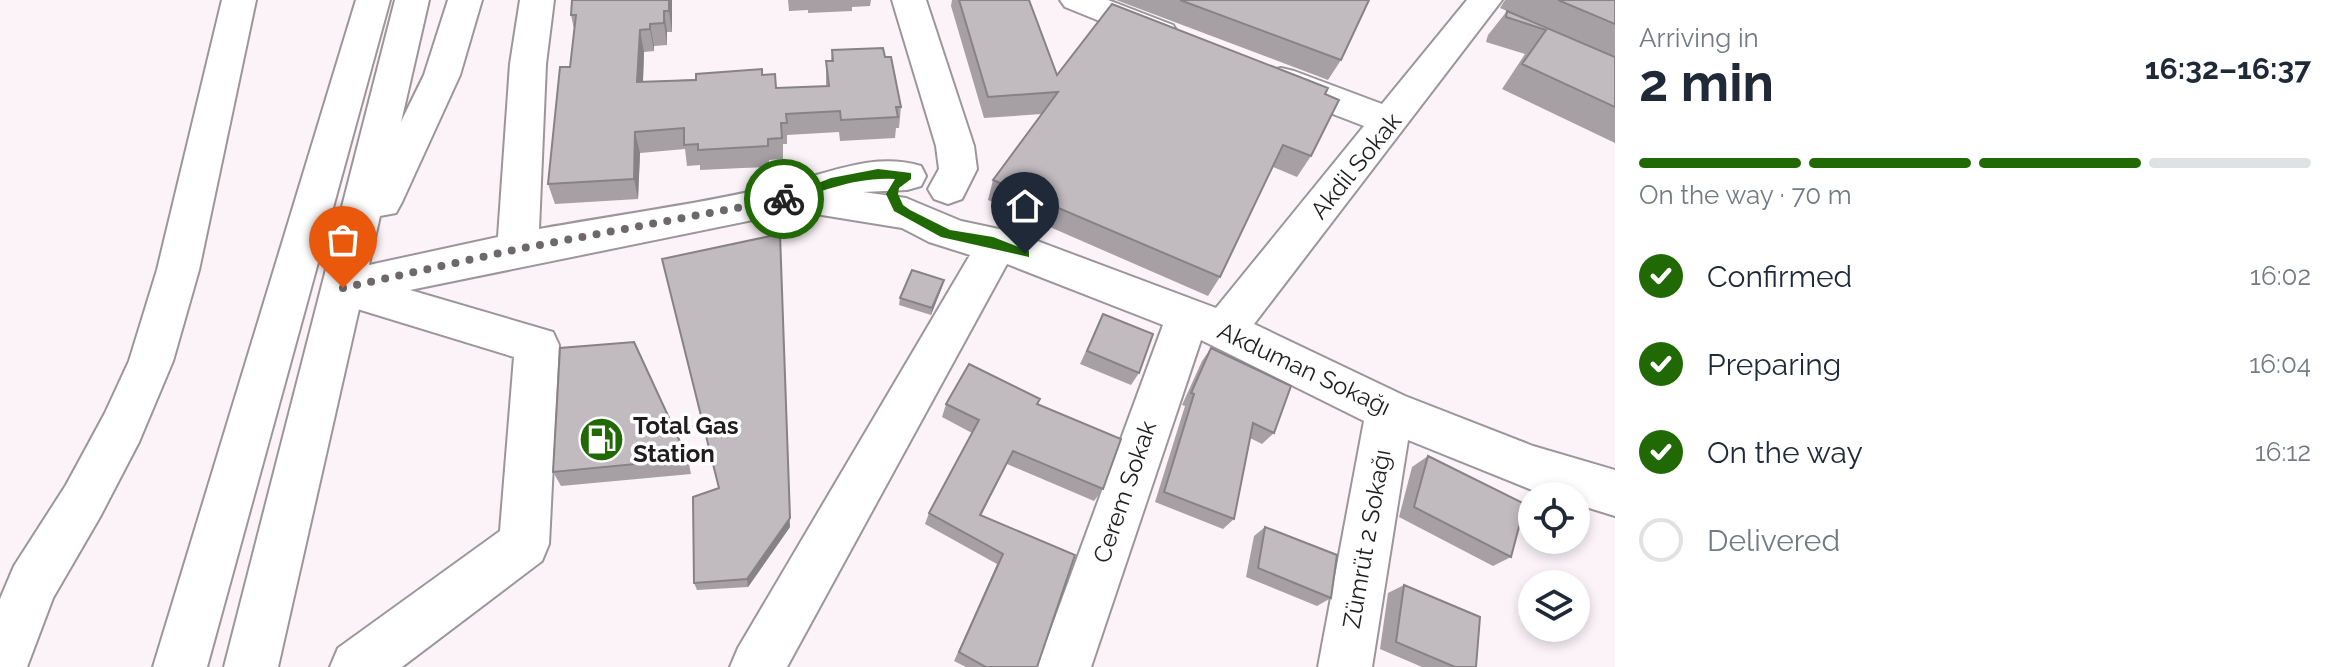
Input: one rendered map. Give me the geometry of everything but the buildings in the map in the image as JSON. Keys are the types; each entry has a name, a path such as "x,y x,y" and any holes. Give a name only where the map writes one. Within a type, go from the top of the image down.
{"main road":[{"path":"0,667 32,584 83,501 122,427 151,361 178,270 239,0"},
{"path":"180,667 373,0"},
{"path":"251,667 412,0"},
{"path":"343,288 442,75 465,0"},
{"path":"518,249 528,64 537,0"},
{"path":"909,0 955,146 958,169 924,194"},
{"path":"1077,0 1191,44"},
{"name":"Akdil Sokak","path":"1206,324 1488,13"},
{"path":"1248,67 1391,122"},
{"name":"Akduman Sokağı","path":"343,288 518,249 793,197 924,194 946,233 966,240 996,243 1206,324 1389,411 1532,468 1615,493"},
{"path":"757,667 996,243"},
{"path":"343,288 537,345 524,544 357,667"},
{"name":"Cerem Sokak","path":"1064,667 1206,324"},
{"name":"Zümrüt 2 Sokağı","path":"1345,667 1389,411"}],"way so far":[{"path":"343,288 518,249 784,199"}],"place":[{"name":"Total Gas Station","path":"602,440"}],"route":[{"path":"784,199 831,183 878,173 907,176 894,186 892,194 898,208 946,233 966,240 993,242 1025,254"}]}
